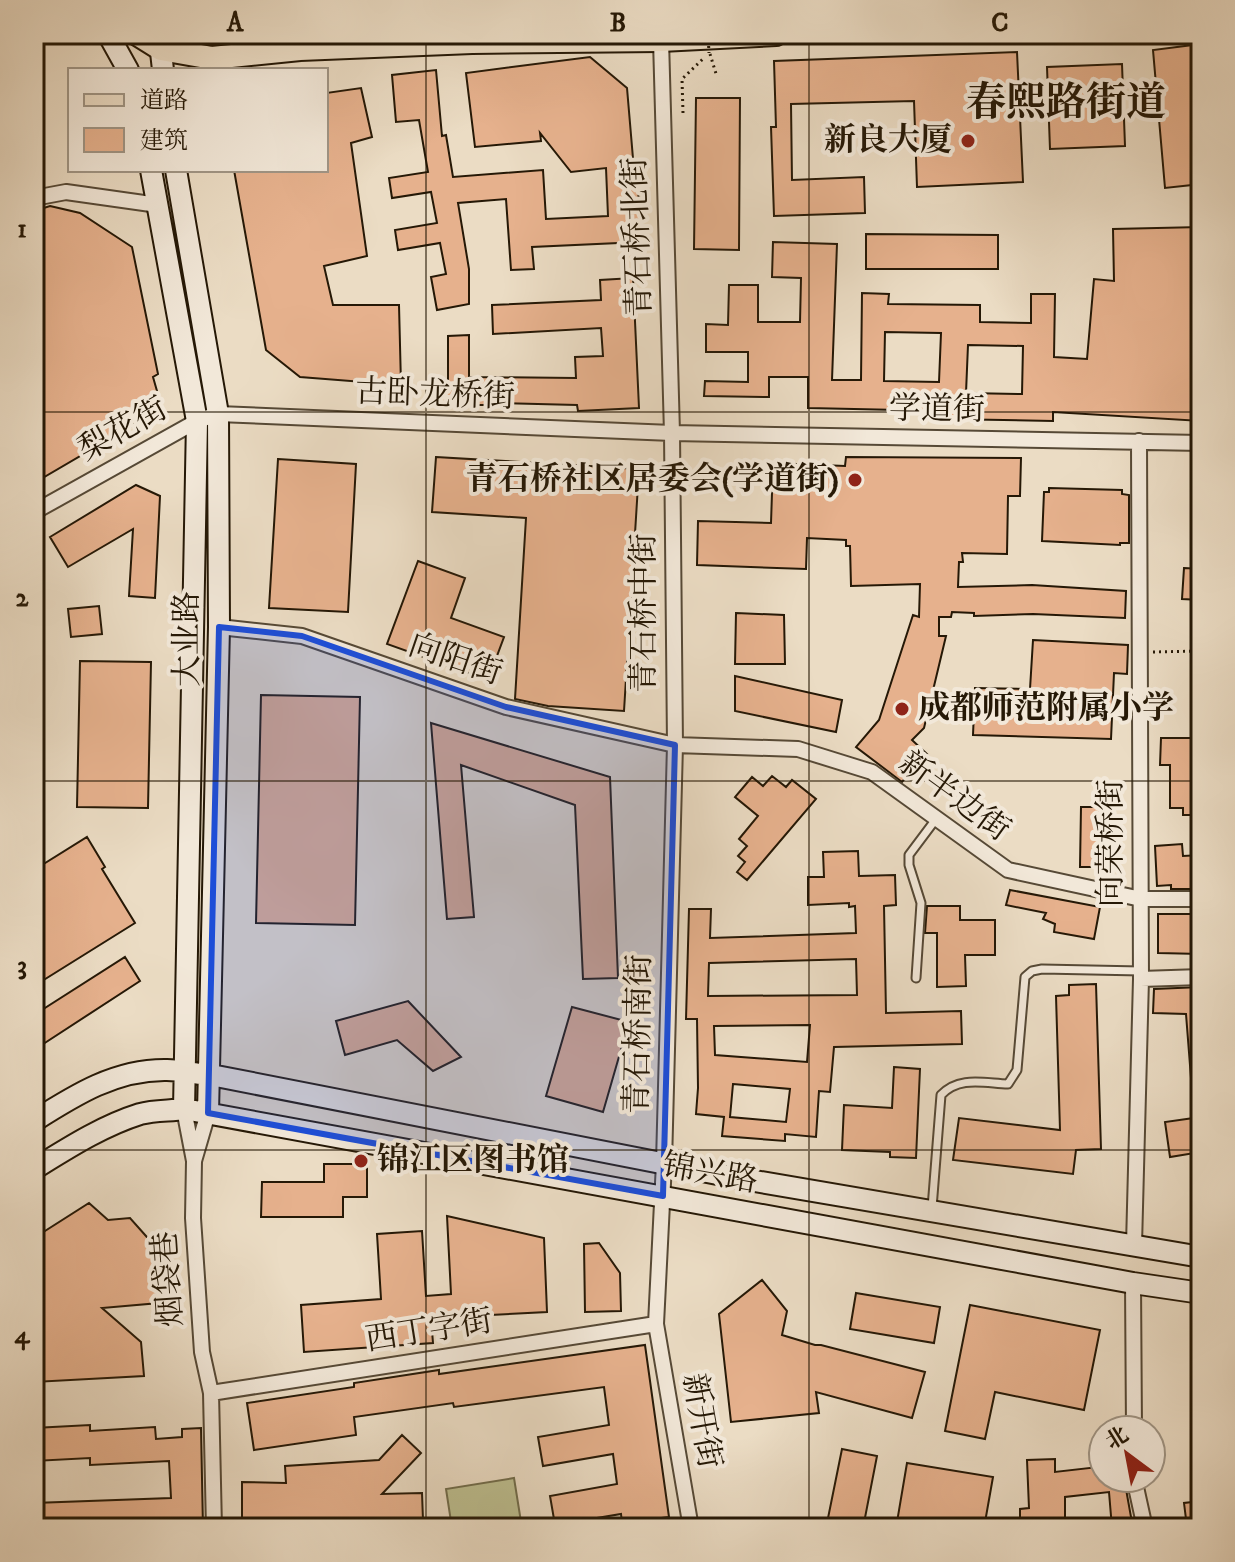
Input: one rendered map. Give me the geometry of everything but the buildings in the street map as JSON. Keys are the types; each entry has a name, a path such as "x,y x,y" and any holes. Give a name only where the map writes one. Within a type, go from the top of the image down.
{"main road":[{"path":"108,34 127,68"},
{"path":"137,34 161,51 212,58 292,42 661,40 776,34"},
{"name":"大业路","path":"151,172 197,421 184,1109"},
{"name":"大业路","path":"176,172 218,414 219,627 208,1113"},
{"name":"锦兴路","path":"34,1121 101,1082 142,1071 170,1070 211,1075 664,1163 1201,1257"},
{"name":"锦兴路","path":"34,1169 82,1139 119,1122 144,1113 184,1109 1201,1293"}],"street":[{"name":"青石桥北街","path":"661,40 672,433"},
{"path":"34,198 66,192 158,205"},
{"name":"古卧龙桥街","path":"197,421 218,414 672,433"},
{"name":"梨花街","path":"34,512 197,421"},
{"name":"学道街","path":"672,433 1201,443"},
{"name":"青石桥中街","path":"672,433 675,745"},
{"name":"向荣桥街","path":"1134,1245 1141,975 1139,441"},
{"name":"向阳街","path":"219,627 302,636 506,707 675,745"},
{"name":"新半边街","path":"675,745 798,749 872,772 1008,870 1141,899 1201,899"},
{"name":"青石桥南街","path":"656,1324 663,1196 675,745"},
{"path":"1141,975 1201,977"},
{"path":"184,1109 194,1161"},
{"path":"194,1161 208,1113"},
{"name":"烟袋巷","path":"194,1161 193,1218 202,1352 211,1393 214,1528"},
{"path":"1133,1283 1134,1414"},
{"name":"西丁字街","path":"211,1393 656,1324"},
{"name":"新开街","path":"656,1324 691,1528"},
{"path":"1138,1494 1145,1528"}],"lane":[{"path":"916,978 921,903 909,865 909,855 936,819"},
{"path":"931,1211 941,1095 949,1086 961,1082 1008,1084 1014,1079 1025,977 1032,971 1042,969 1141,975"}],"path":[{"path":"708,34 709,53 717,77"},
{"path":"683,113 682,79 709,53"},
{"path":"1140,652 1201,651"}],"highlighted area":[{"path":"219,627 302,636 506,707 675,745 663,1196 208,1113"}],"green space":[{"path":"514,1478 522,1528 452,1528 446,1489"}],"place":[{"name":"新良大厦","path":"968,141"},
{"name":"青石桥社区居委会(学道街)","path":"855,480"},
{"name":"成都师范附属小学","path":"902,709"},
{"name":"锦江区图书馆","path":"361,1161"}],"district":[{"name":"春熙路街道","path":"1066,104"}]}
